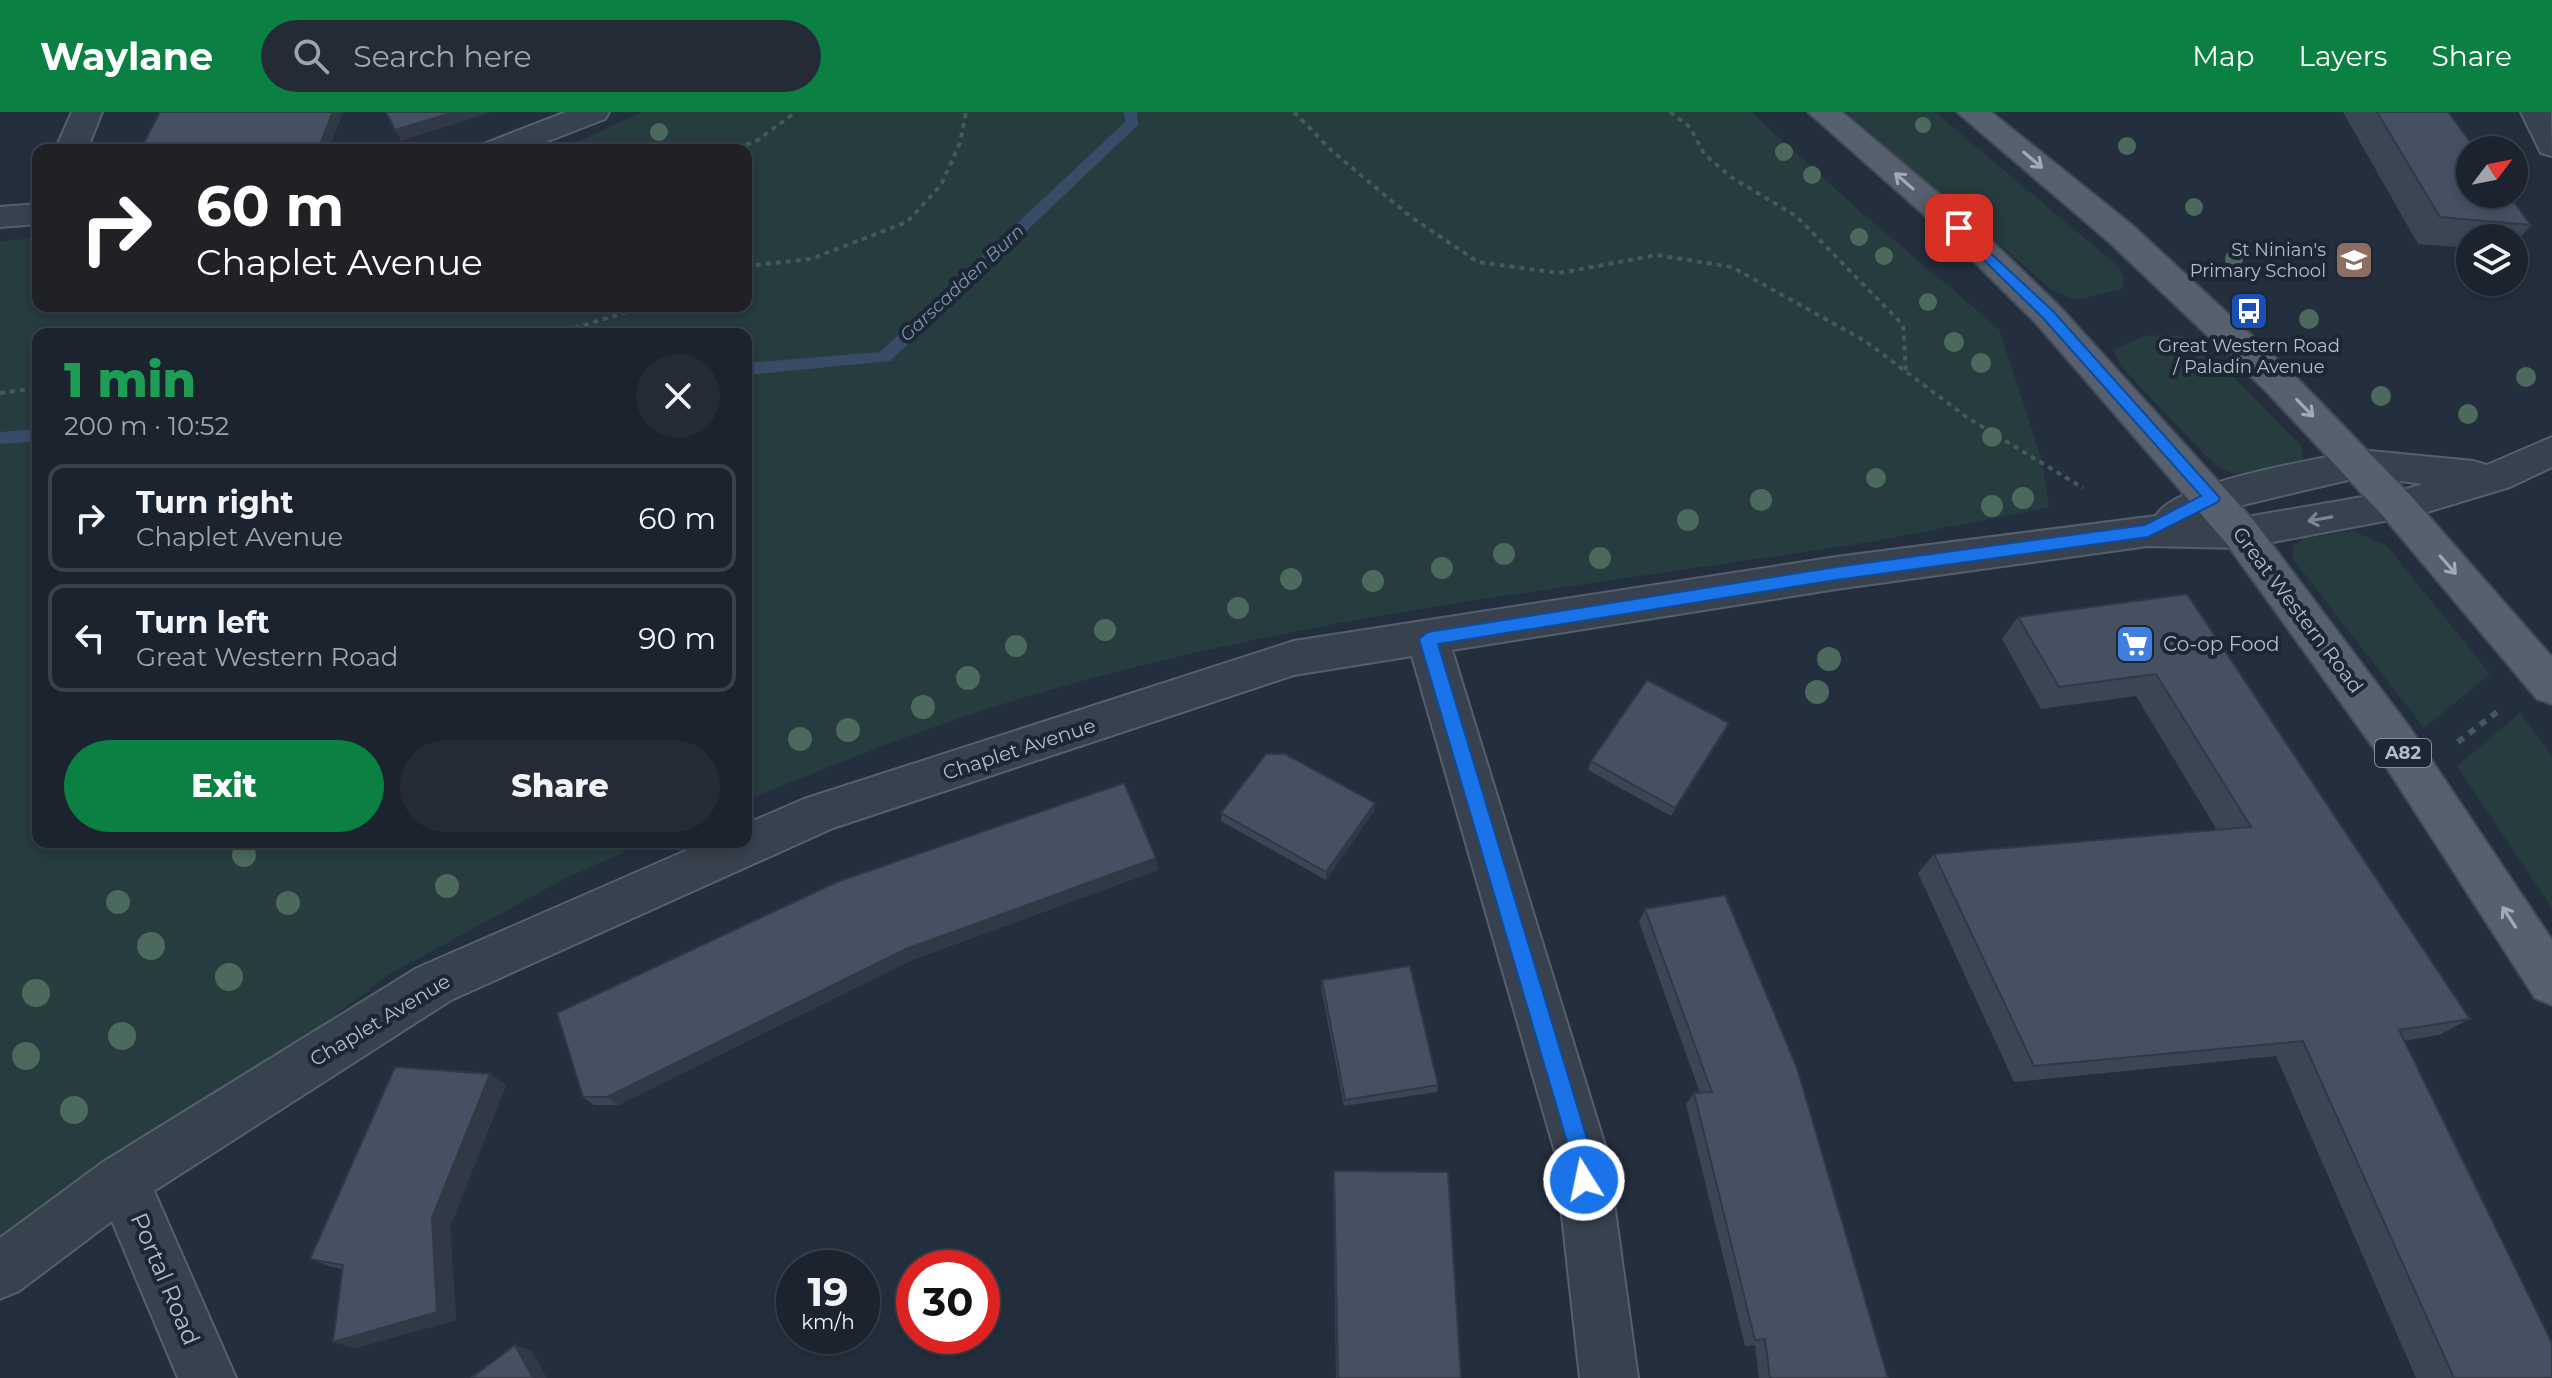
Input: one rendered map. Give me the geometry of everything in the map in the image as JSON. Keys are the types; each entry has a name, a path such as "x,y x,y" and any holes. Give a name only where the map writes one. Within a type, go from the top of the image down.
{"main road":[{"name":"Great Western Road","path":"1823,112 1959,228 2048,315 2212,498 2241,533 2416,774 2552,982"},
{"path":"1972,112 2120,233 2279,382 2360,464 2548,682"}],"street":[{"path":"74,144 87,112"},
{"path":"512,144 594,112"},
{"path":"2536,112 2552,146"},
{"path":"0,217 32,214"},
{"name":"Chaplet Avenue","path":"752,843 820,813 1294,658 1836,573 2148,531 2241,533 2397,506 2496,477 2552,451"},
{"name":"Chaplet Avenue","path":"2148,531 2212,498 2360,464 2496,477"},
{"path":"1428,639 1581,1152 1609,1378"},
{"name":"Chaplet Avenue","path":"0,1272 122,1181 434,984 741,848"},
{"name":"Portal Road","path":"122,1181 207,1378"}],"path":[{"path":"748,144 796,112"},
{"path":"752,265 811,259 907,222 941,185 960,143 966,112"},
{"path":"1294,112 1332,151 1411,217 1478,262 1559,273 1657,255 1732,267 1865,341 1968,418 2042,461"},
{"path":"1670,112 1690,127 1704,154 1731,177 1796,216 1903,325 1906,374"},
{"path":"575,328 627,312"},
{"path":"0,393 32,389"},
{"path":"2416,774 2548,682"}],"green space":[{"path":"642,112 1751,112 1855,207 1999,329 2042,461 2049,507 1870,542 1445,605 1246,642 1148,664 1011,701 896,741 752,798 752,328 32,328 32,848 633,848 568,877 388,975 0,1272 0,241 32,238 32,312 752,312 752,144 574,144"},
{"path":"1846,112 1935,112 2119,267 2124,277 2122,289 2076,300 2052,290"},
{"path":"2145,336 2182,336 2203,346 2301,446 2303,460 2297,471 2259,476 2237,475 2216,465 2206,456 2120,365 2114,350"},
{"path":"2353,531 2387,546 2490,674 2424,728 2293,559 2294,546 2304,538"},
{"path":"2520,713 2552,756 2552,908 2457,766"}],"building":[{"path":"160,112 333,112 320,144 143,144"},
{"path":"386,112 454,112 395,130"},
{"path":"2377,112 2448,112 2466,136 2456,136 2456,208 2518,208 2531,225 2440,217"},
{"path":"2187,594 2470,1019 2399,1030 2552,1343 2552,1378 2454,1378 2303,1041 2034,1066 1934,854 2251,827 2156,674 2059,687 2018,617"},
{"path":"1647,680 1729,723 1675,808 1591,761"},
{"path":"1266,754 1285,754 1375,803 1326,872 1221,813"},
{"path":"1124,783 1156,858 906,949 607,1097 583,1097 557,1013 837,882"},
{"path":"1725,895 1797,1068 1888,1378 1770,1378 1765,1339 1755,1340 1694,1093 1712,1092 1645,909"},
{"path":"1410,966 1438,1085 1345,1100 1322,980"},
{"path":"395,1067 490,1074 432,1218 437,1312 333,1342 343,1265 310,1259"},
{"path":"1334,1171 1448,1172 1461,1378 1338,1378"},
{"path":"515,1345 533,1378 471,1378"}],"waterway":[{"name":"Garscadden Burn","path":"752,368 884,357 1133,122 1130,112"},
{"name":"Garscadden Burn","path":"0,438 32,435"}],"place":[{"name":"St Ninian's Primary School","path":"2354,260"},
{"name":"Great Western Road / Paladin Avenue","path":"2249,311"},
{"name":"Co-op Food","path":"2135,644"}],"route":[{"path":"1584,1180 1581,1152 1428,639 1836,573 2148,531 2212,498 2048,315 1959,228"}]}
